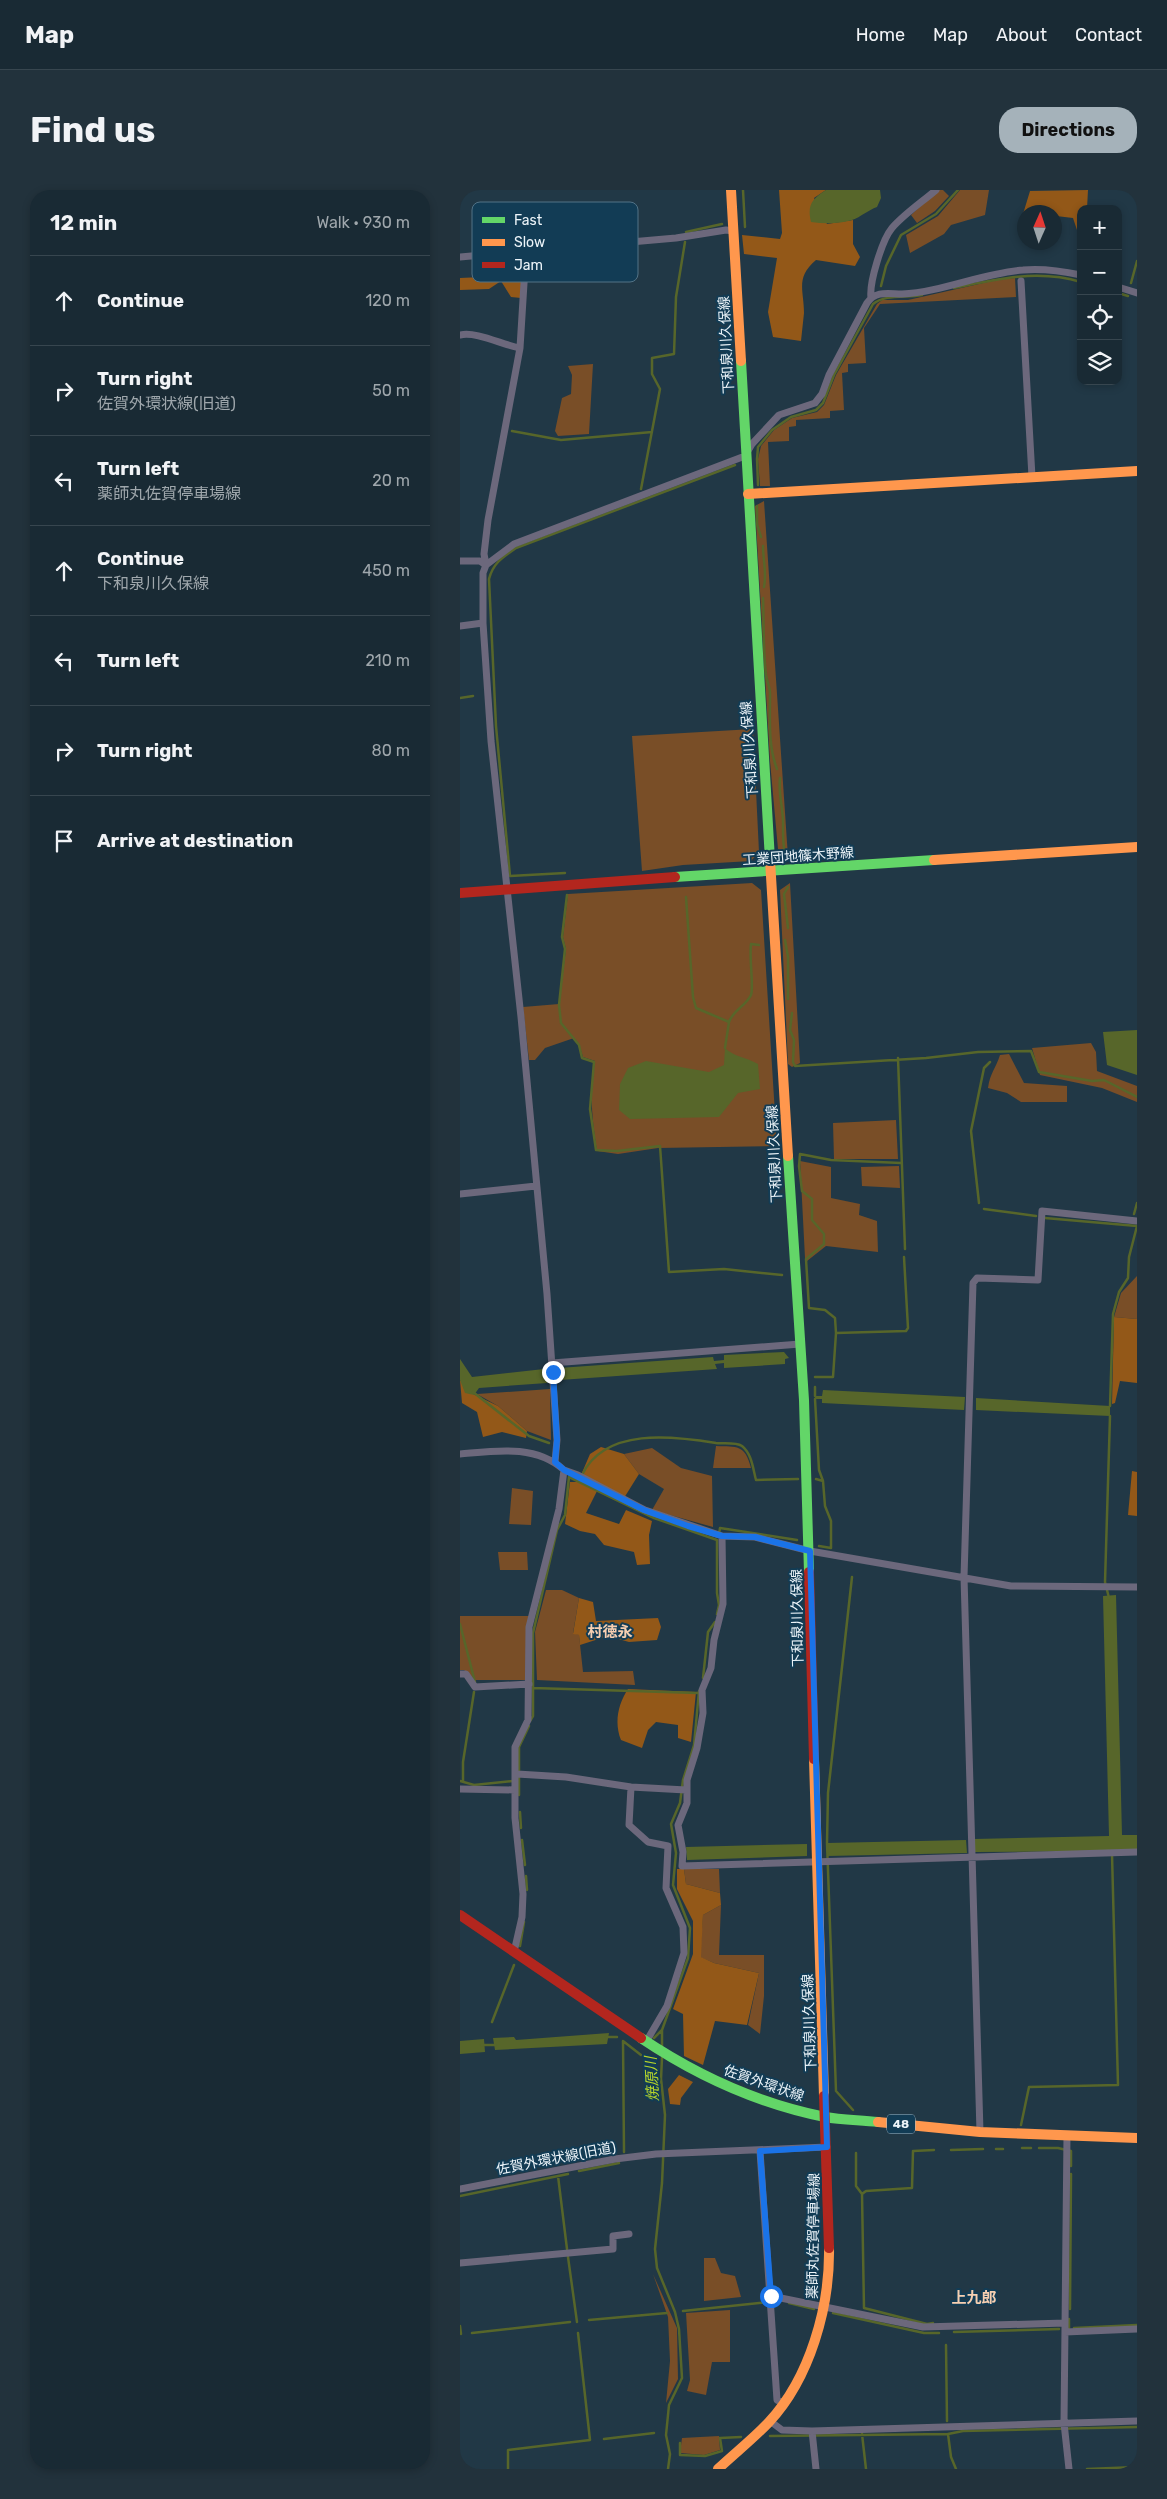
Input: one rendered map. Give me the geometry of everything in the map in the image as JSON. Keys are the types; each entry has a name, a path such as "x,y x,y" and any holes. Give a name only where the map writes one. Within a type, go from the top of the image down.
{"street":[{"name":"下和泉川久保線","path":"731,190 745,456 800,1344 810,1551 825,2117"},
{"path":"871,298 870,291 880,253 891,229 936,190"},
{"path":"638,241 676,238 726,230 733,231"},
{"path":"486,564 514,544 745,456 752,444 779,415 816,403 871,298 877,294 912,293 1000,272 1025,269 1052,270 1077,274"},
{"path":"1021,280 1032,477"},
{"path":"524,282 520,348 488,520 484,554 486,564 483,573 483,623 491,741 521,1017 552,1363 557,1440 555,1462"},
{"path":"1122,288 1137,293"},
{"path":"460,335 481,336 501,344 520,348"},
{"path":"748,494 1137,471"},
{"path":"460,561 480,561 486,564"},
{"path":"460,626 483,623"},
{"name":"工業団地篠木野線","path":"460,894 506,888 1137,847"},
{"path":"460,1194 536,1186"},
{"path":"980,2132 964,1577 973,1284 977,1278 1038,1280 1042,1211 1137,1221"},
{"path":"552,1363 800,1344"},
{"path":"460,1454 506,1450 532,1453 555,1462 564,1470 581,1476 644,1510 718,1535 755,1537 810,1551 1011,1586 1137,1587"},
{"path":"514,1952 522,1916 523,1894 515,1782 515,1746 528,1720 529,1626 559,1509 564,1470"},
{"path":"718,1535 723,1604 714,1640 711,1668 702,1690 700,1730 687,1780 687,1803 678,1825 682,1866 818,1862 972,1849 1137,1852"},
{"path":"460,1674 466,1674 475,1687 529,1684"},
{"path":"460,1789 515,1782 525,1774 631,1787 686,1790"},
{"path":"631,1787 629,1825 648,1842 668,1846 666,1888 683,1927 684,1952 676,1980 667,2006 646,2042"},
{"name":"佐賀外環状線","path":"460,1915 676,2062 716,2082 785,2106 825,2117 980,2132 1067,2138 1137,2138"},
{"name":"薬師丸佐賀停車場線","path":"718,2469 770,2421 783,2403 810,2355 825,2308 829,2263 825,2117"},
{"path":"1067,2138 1064,2423 1069,2469"},
{"path":"783,2403 777,2400 774,2382 772,2306 760,2151 827,2147"},
{"name":"佐賀外環状線(旧道)","path":"460,2189 615,2159 656,2154 760,2151"},
{"path":"460,2263 613,2249 613,2236 629,2234"},
{"path":"771,2296 923,2328 1065,2323"},
{"path":"1065,2332 1137,2329"},
{"path":"770,2421 782,2430 812,2435 1137,2421"},
{"path":"812,2435 816,2469"}],"shaded area":[{"path":"779,190 826,190 814,198 827,224 853,220 853,244 860,257 855,266 816,260 809,267 805,273 802,285 804,313 801,341 773,337 768,312 777,258 744,254 742,235 780,239 782,233"},
{"path":"826,190 880,190 881,198 877,207 852,220 832,223 811,222 810,207 817,196"},
{"path":"938,190 943,190 949,196 935,211 917,223 911,215"},
{"path":"960,190 989,190 985,215 951,225 944,234 910,253 906,235 938,216"},
{"path":"1088,190 1087,205 1077,205 1077,230 1073,218 1062,217 1062,205 1026,205 1030,191"},
{"path":"472,277 472,282 500,282 489,289 460,290 460,278"},
{"path":"1015,278 1016,297 880,304 864,328 866,363 848,364 848,372 842,373 844,410 830,411 830,418 796,420 796,426 789,427 789,441 768,442 770,486 760,486 758,459 761,446 774,430 792,418 817,412 824,405 836,375 877,304 882,300 908,300 1001,279"},
{"path":"502,282 521,282 521,298 511,297"},
{"path":"593,364 589,434 558,436 555,431 562,398 571,394 572,375 568,366"},
{"path":"764,501 788,857 778,849 770,761 755,506"},
{"path":"753,729 759,852 751,861 683,865 642,871 632,736"},
{"path":"752,883 761,890 777,1146 658,1148 618,1154 597,1151 592,1106 595,1061 583,1057 579,1044 574,1038 545,1048 535,1060 529,1060 523,1007 559,1004 566,949 563,937 568,894"},
{"path":"790,883 800,1063 792,1067 788,1064 780,890"},
{"path":"1137,1030 1137,1075 1107,1065 1103,1032"},
{"path":"1091,1043 1096,1052 1097,1071 1137,1086 1137,1102 1102,1088 1040,1075 1032,1048"},
{"path":"725,1048 758,1064 760,1089 738,1093 719,1117 630,1119 619,1110 620,1084 628,1068 646,1061 709,1072 724,1065"},
{"path":"1009,1054 1024,1083 1067,1086 1067,1102 1021,1102 1007,1093 988,1088 990,1078 1000,1055"},
{"path":"896,1120 898,1159 834,1159 833,1123"},
{"path":"800,1161 831,1167 831,1198 860,1204 859,1215 877,1221 878,1252 826,1246 807,1261 805,1258"},
{"path":"899,1166 900,1188 862,1186 861,1167"},
{"path":"1137,1276 1137,1319 1114,1317 1121,1293"},
{"path":"1114,1317 1137,1319 1137,1383 1120,1381 1115,1403 1112,1404"},
{"path":"784,1352 789,1358 785,1359 785,1364 724,1368 724,1363 715,1364 717,1369 560,1380 559,1368 713,1357 714,1361 724,1360 724,1355"},
{"path":"460,1359 472,1377 544,1369 547,1383 479,1388 474,1395 465,1393 460,1380"},
{"path":"460,1380 469,1392 498,1406 527,1431 526,1438 502,1432 483,1437 477,1412 462,1403"},
{"path":"550,1389 551,1440 527,1431 498,1406 477,1394"},
{"path":"823,1390 965,1397 964,1410 822,1403 822,1399 815,1399 815,1396 822,1396"},
{"path":"976,1398 1110,1406 1110,1416 976,1410"},
{"path":"716,1446 739,1448 749,1460 751,1468 713,1468"},
{"path":"601,1447 624,1454 639,1474 624,1498 600,1485 586,1513 619,1524 626,1510 652,1521 649,1535 650,1564 637,1565 634,1552 604,1545 595,1534 580,1531 565,1524 570,1482 578,1482 590,1454"},
{"path":"652,1448 681,1468 712,1476 713,1527 652,1510 664,1489 639,1474 624,1454"},
{"path":"1132,1471 1137,1472 1137,1516 1128,1515"},
{"path":"512,1488 533,1491 531,1525 509,1524"},
{"path":"498,1552 527,1552 528,1570 500,1570"},
{"path":"546,1590 562,1590 579,1598 573,1633 579,1635 583,1672 633,1671 635,1685 537,1680 535,1632"},
{"path":"1116,1595 1122,1835 1137,1835 1137,1851 975,1852 974,1839 1109,1836 1103,1596"},
{"path":"579,1598 593,1602 596,1621 658,1618 661,1627 657,1640 629,1642 608,1636 580,1645 579,1635 573,1634"},
{"path":"460,1616 529,1616 527,1680 475,1680 464,1670 460,1670"},
{"path":"628,1689 696,1692 691,1742 678,1738 678,1725 656,1722 648,1730 642,1748 621,1740 618,1714"},
{"path":"966,1840 967,1853 828,1856 827,1843"},
{"path":"807,1844 807,1856 687,1860 686,1847"},
{"path":"677,1869 684,1869 686,1884 720,1893 721,1905 703,1915 701,1957 714,1963 759,1973 747,2025 715,2021 703,2065 684,2056 683,2014 673,2009 693,1954 693,1921 677,1889"},
{"path":"684,1869 719,1869 720,1893 686,1884"},
{"path":"721,1905 719,1955 764,1955 764,1996 760,2034 748,2025 759,1973 714,1963 700,1957 703,1915"},
{"path":"609,2033 607,2044 495,2050 493,2038 514,2037 516,2040"},
{"path":"484,2039 485,2052 460,2054 460,2041"},
{"path":"679,2075 693,2082 681,2098 680,2105 670,2104 668,2089"},
{"path":"704,2258 715,2258 721,2273 735,2276 741,2297 704,2301"},
{"path":"653,2274 677,2328 678,2379 666,2403 670,2361 668,2317"},
{"path":"730,2310 730,2362 712,2362 706,2395 687,2391 690,2380 686,2313"},
{"path":"719,2436 720,2450 704,2455 680,2453 682,2438"}],"waterway":[{"path":"743,190 745,227"},
{"path":"881,286 886,266 901,235 936,214 958,190"},
{"path":"686,232 722,224"},
{"path":"641,489 660,389 652,374 652,358 674,354 676,297 685,242"},
{"path":"1131,283 1137,261"},
{"path":"954,288 985,281 1033,276 1049,276 1077,281"},
{"path":"1122,294 1128,296"},
{"path":"758,485 758,447 772,430 791,417 816,410 823,403 834,375 873,304 883,299 922,295"},
{"path":"512,431 561,440 652,432"},
{"path":"565,873 510,876 496,726 489,579 491,573 499,561 516,548 735,465"},
{"path":"757,506 757,524 761,537"},
{"path":"763,546 764,587"},
{"path":"763,598 765,666 770,691 771,742 777,769"},
{"path":"460,698 473,696"},
{"path":"780,778 785,855"},
{"path":"788,887 784,894 788,928"},
{"path":"567,895 562,937 565,949 559,1005 561,1023 579,1045 582,1058 594,1062 590,1109 596,1150 617,1151 660,1146 669,1272 724,1269 782,1275"},
{"path":"686,897 693,997 696,1008 729,1022 725,1048"},
{"path":"785,940 788,957 788,999"},
{"path":"729,1022 733,1014 751,995 751,944 759,945"},
{"path":"792,1013 790,1030 794,1040 793,1062 795,1066 926,1058 978,1052 1031,1051 1039,1072 1092,1081 1104,1080 1137,1097"},
{"path":"898,1058 905,1249"},
{"path":"979,1203 971,1131 984,1068 990,1062"},
{"path":"815,1377 833,1377 836,1333 835,1318 825,1310 809,1308 806,1259 824,1244 824,1234 812,1220 812,1199 802,1191 799,1166 800,1154 831,1160 901,1163"},
{"path":"1134,1214 1137,1203"},
{"path":"984,1209 1036,1216"},
{"path":"1045,1218 1137,1226"},
{"path":"1110,1406 1113,1314 1119,1292 1128,1278 1129,1257 1137,1226"},
{"path":"836,1333 906,1331 908,1328 904,1257"},
{"path":"545,1376 559,1374"},
{"path":"815,1387 815,1396"},
{"path":"473,1392 529,1436 549,1443"},
{"path":"815,1399 819,1470 823,1481 825,1506 831,1521 831,1548 819,1546"},
{"path":"1109,1598 1105,1582 1110,1416"},
{"path":"582,1475 593,1460 607,1449 623,1442 661,1437 739,1445 745,1449 750,1457 756,1480 798,1479"},
{"path":"530,1721 533,1716 533,1633 557,1530 565,1515 569,1477 654,1518 717,1540 717,1593 719,1605 717,1614"},
{"path":"816,1479 823,1481"},
{"path":"719,1534 720,1528 797,1540"},
{"path":"852,1577 828,1793 827,1843 836,2091 853,2110"},
{"path":"703,1678 708,1632 715,1622"},
{"path":"460,1624 475,1682"},
{"path":"533,1688 698,1693"},
{"name":"焼原川","path":"662,2047 662,2030 688,1958 690,1928 673,1885 676,1853 671,1824 680,1803 683,1780 694,1745 699,1691"},
{"path":"463,1781 463,1762 474,1692"},
{"path":"519,1795 519,1747 529,1726"},
{"path":"460,1781 474,1785 513,1781"},
{"path":"520,1812 521,1828"},
{"path":"522,1840 525,1865"},
{"path":"1021,2125 1029,2087 1118,2085 1112,1854"},
{"path":"526,1876 527,1890"},
{"path":"520,1946 524,1922"},
{"path":"492,2022 514,1965"},
{"name":"焼原川","path":"654,2038 662,2030"},
{"path":"606,2037 617,2037"},
{"path":"624,2152 623,2041 641,2055"},
{"path":"481,2045 496,2045"},
{"name":"焼原川","path":"662,2058 661,2079 665,2115 662,2183 655,2249 657,2268 675,2312 679,2329 682,2378 669,2405 666,2435 670,2454 668,2469"},
{"path":"1022,2148 1031,2148"},
{"path":"1039,2148 1058,2148 1071,2151 1071,2166"},
{"path":"951,2150 983,2149"},
{"path":"996,2149 1003,2149"},
{"path":"862,2194 866,2191 912,2188 913,2151 934,2150"},
{"path":"856,2153 856,2186 862,2194 864,2308 927,2324 933,2323"},
{"path":"579,2171 619,2163"},
{"path":"460,2196 568,2174"},
{"path":"1070,2309 1071,2174"},
{"path":"558,2176 567,2249"},
{"path":"568,2257 577,2322"},
{"path":"683,2311 779,2301"},
{"path":"789,2303 814,2309"},
{"path":"589,2320 667,2313"},
{"path":"833,2313 924,2333 939,2333"},
{"path":"1069,2319 1069,2328"},
{"path":"472,2333 570,2322"},
{"path":"1074,2328 1137,2325"},
{"path":"460,2326 461,2334"},
{"path":"954,2332 1059,2329"},
{"path":"508,2469 508,2450 590,2440 578,2333"},
{"path":"946,2345 947,2421"},
{"path":"956,2469 951,2457 948,2434 963,2431 1137,2427"},
{"path":"604,2439 654,2433"},
{"path":"862,2434 866,2469"},
{"path":"770,2436 948,2434"},
{"path":"680,2443 680,2455 705,2456 722,2451 720,2438 741,2437"},
{"path":"1087,2469 1137,2467"}],"traffic: fast":[{"path":"741,361 770,860"},
{"path":"675,877 934,860"},
{"path":"788,1156 804,1400 809,1572"},
{"path":"641,2038 706,2076 753,2096 825,2117 878,2122"}],"traffic: slow":[{"path":"731,190 741,361"},
{"path":"748,494 1137,471"},
{"path":"934,860 1137,847"},
{"path":"770,860 788,1156"},
{"path":"814,1759 824,2096"},
{"path":"878,2122 980,2132 1137,2138"},
{"path":"718,2469 769,2422 796,2385 815,2341 821,2317 826,2294 829,2248"}],"traffic: jam":[{"path":"460,893 675,877"},
{"path":"809,1572 814,1759"},
{"path":"460,1915 641,2038"},
{"path":"824,2096 829,2248"}],"district":[{"name":"村徳永","path":"610,1632"},
{"name":"上九郎","path":"974,2298"}],"route":[{"path":"553,1372 557,1440 555,1462 564,1470 578,1475 644,1510 688,1526 722,1536 755,1537 810,1551 812,1675 827,2147 760,2151 771,2296"}]}
